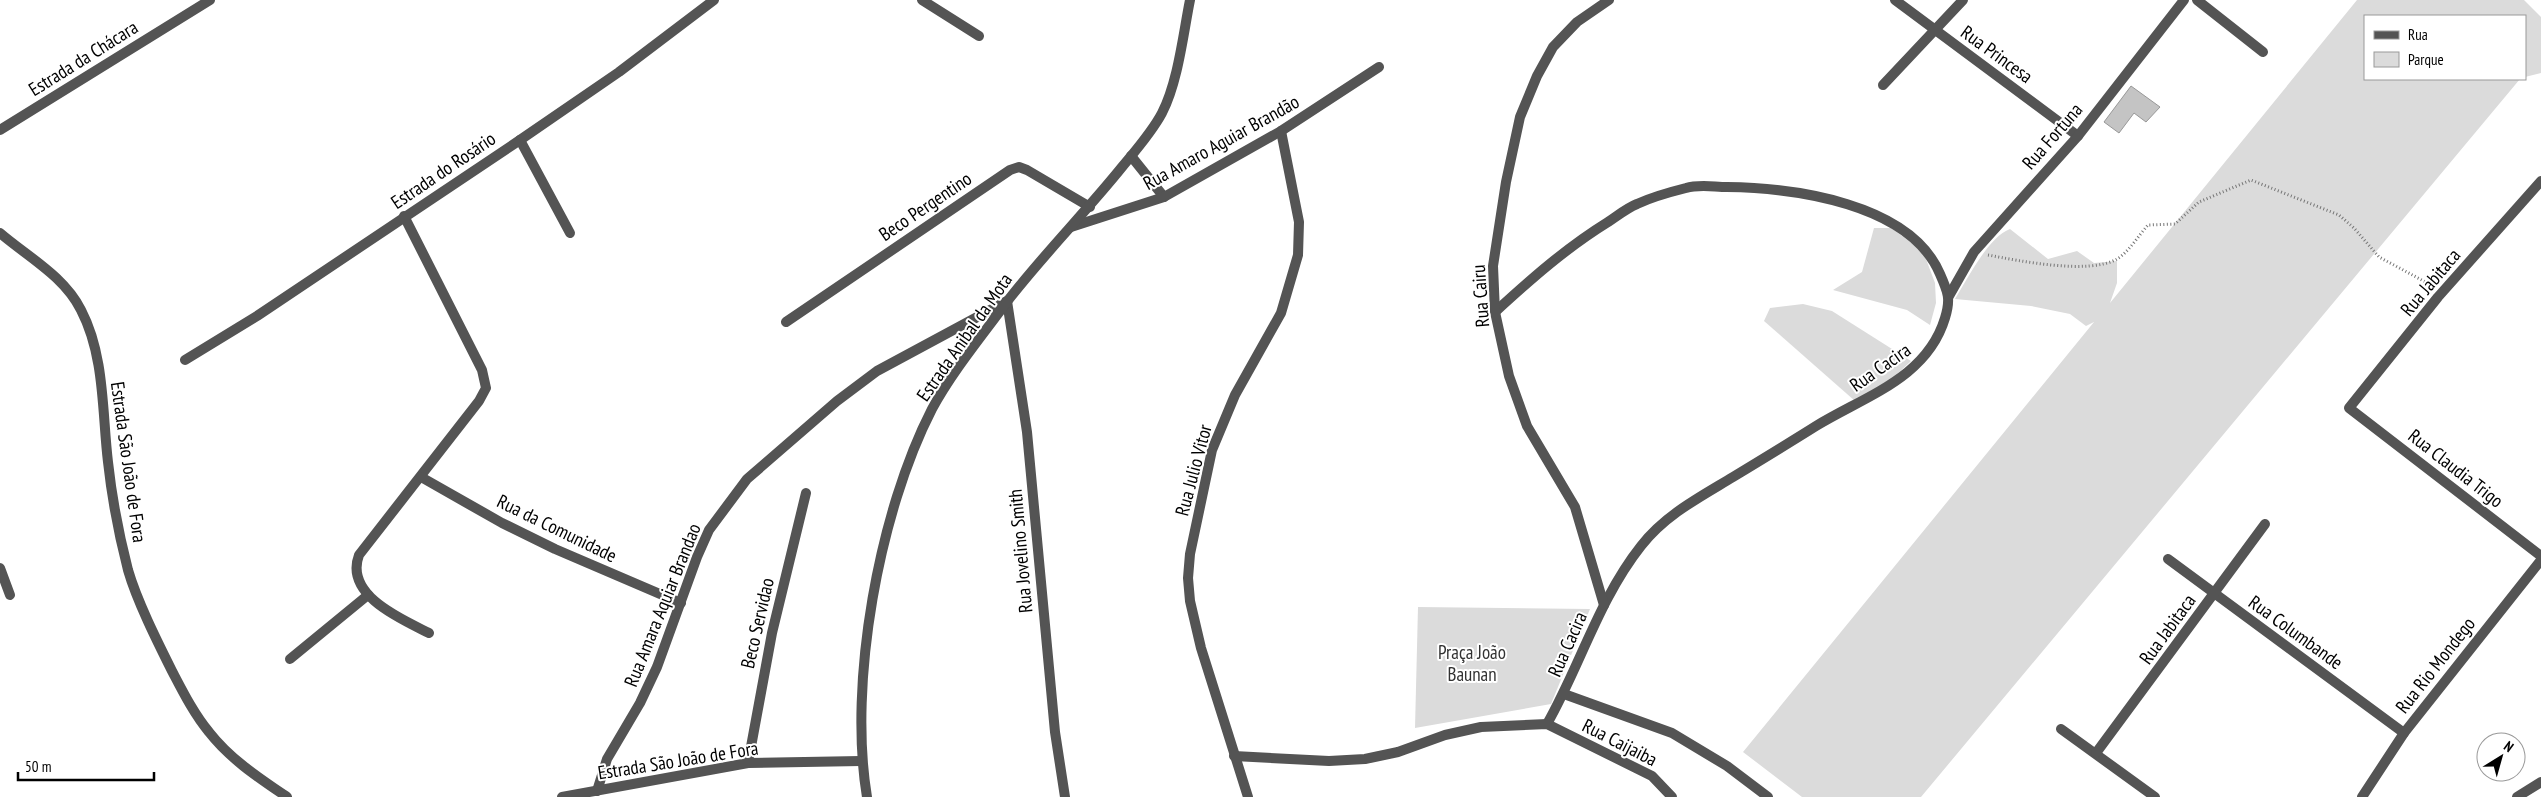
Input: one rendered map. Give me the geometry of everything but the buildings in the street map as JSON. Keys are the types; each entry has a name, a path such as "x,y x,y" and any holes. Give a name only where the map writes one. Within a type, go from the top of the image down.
{"street":[{"name":"Estrada da Chácara","path":"0,130 210,0"},
{"name":"Estrada do Rosário","path":"185,360 257,316 520,140 619,72 714,0"},
{"path":"922,0 979,36"},
{"name":"Estrada Anibal da Mota","path":"867,797 861,761 862,684 867,638 892,514 907,468 933,408 1007,301 1090,207 1163,112 1172,86 1190,0"},
{"name":"Rua Cairu","path":"1604,605 1575,507 1524,418 1509,376 1495,312 1493,266 1506,182 1520,117 1537,76 1553,47 1577,22 1609,0"},
{"name":"Rua Princesa","path":"1895,0 2078,136"},
{"path":"1882,85 1963,0"},
{"name":"Rua Fortuna","path":"1949,296 1974,252 2078,136 2184,0"},
{"path":"2197,0 2263,52"},
{"name":"Rua Amaro Aguiar Brandão","path":"1071,227 1164,197 1281,131 1379,67"},
{"name":"Rua Julio Vitor","path":"1248,797 1201,648 1190,600 1190,554 1212,450 1235,395 1281,313 1298,255 1299,222 1281,131"},
{"path":"520,140 570,233"},
{"path":"1131,156 1164,197"},
{"name":"Beco Pergentino","path":"786,322 1010,170 1019,167 1026,170 1090,207"},
{"name":"Rua Jabitaca","path":"2349,408 2449,285 2541,181"},
{"path":"1495,312 1553,259 1591,232 1636,204 1691,186 1772,188 1830,201 1874,214 1903,230 1925,248 1937,268 1949,296"},
{"path":"404,216 482,370 486,388 479,401 359,555 356,564 358,575 368,595 375,603 388,612 429,633"},
{"name":"Estrada São João de Fora","path":"0,232 55,276 70,293 81,310 92,336 105,415 115,512 129,572 162,650 183,693 215,739 245,768 287,797"},
{"name":"Rua Cacira","path":"1547,724 1564,694 1604,605 1640,547 1658,527 1684,507 1820,423 1872,396 1922,361 1936,341 1945,317 1949,296"},
{"name":"Rua Amara Aquiar Brandao","path":"597,791 607,759 640,703 657,667 697,557 709,530 747,479 830,407 877,371 1007,301"},
{"name":"Rua Jovelino Smith","path":"1007,301 1027,432 1054,723 1065,797"},
{"name":"Rua Claudia Trigo","path":"2349,408 2541,558"},
{"name":"Rua da Comunidade","path":"421,477 502,523 556,550 681,603"},
{"name":"Beco Servidao","path":"748,763 772,633 806,493"},
{"name":"Rua Jabitaca","path":"2096,753 2265,524"},
{"name":"Rua Rio Mondego","path":"2362,797 2404,733 2541,558"},
{"name":"Rua Columbande","path":"2168,559 2404,733"},
{"path":"0,568 10,594"},
{"path":"290,659 368,595"},
{"name":"Rua Cacira","path":"1564,694 1672,733 1727,766 1768,797"},
{"path":"1234,756 1329,761 1365,759 1398,752 1446,735 1481,727 1547,724"},
{"name":"Rua Caijaiba","path":"1547,724 1652,776 1672,797"},
{"path":"2061,729 2155,797"},
{"name":"Estrada São João de Fora","path":"562,797 748,763 861,761"},
{"path":"2517,797 2541,782"}],"path":[{"path":"1974,252 2029,263 2096,267 2118,259 2148,225 2175,224 2199,202 2251,180 2338,215 2354,228 2379,257 2412,273 2428,285 2449,285"}],"green space":[{"path":"2357,0 2524,0 2541,17 2541,73 2526,77 2526,15 2364,15 2364,80 2519,80 1921,797 1802,797 1743,752 2094,322 2086,326 2070,314 2031,306 1955,299 1979,260 1994,241 2010,229 2048,259 2077,251 2094,263 2117,261 2117,283 2110,303"},
{"path":"1874,228 1891,228 1923,251 1935,283 1936,303 1930,325 1907,310 1833,290 1862,272"},
{"path":"1803,304 1832,311 1911,361 1894,377 1855,401 1764,321 1770,308"},
{"name":"Praça João Baunan","path":"1418,607 1590,609 1551,704 1415,728"}]}
